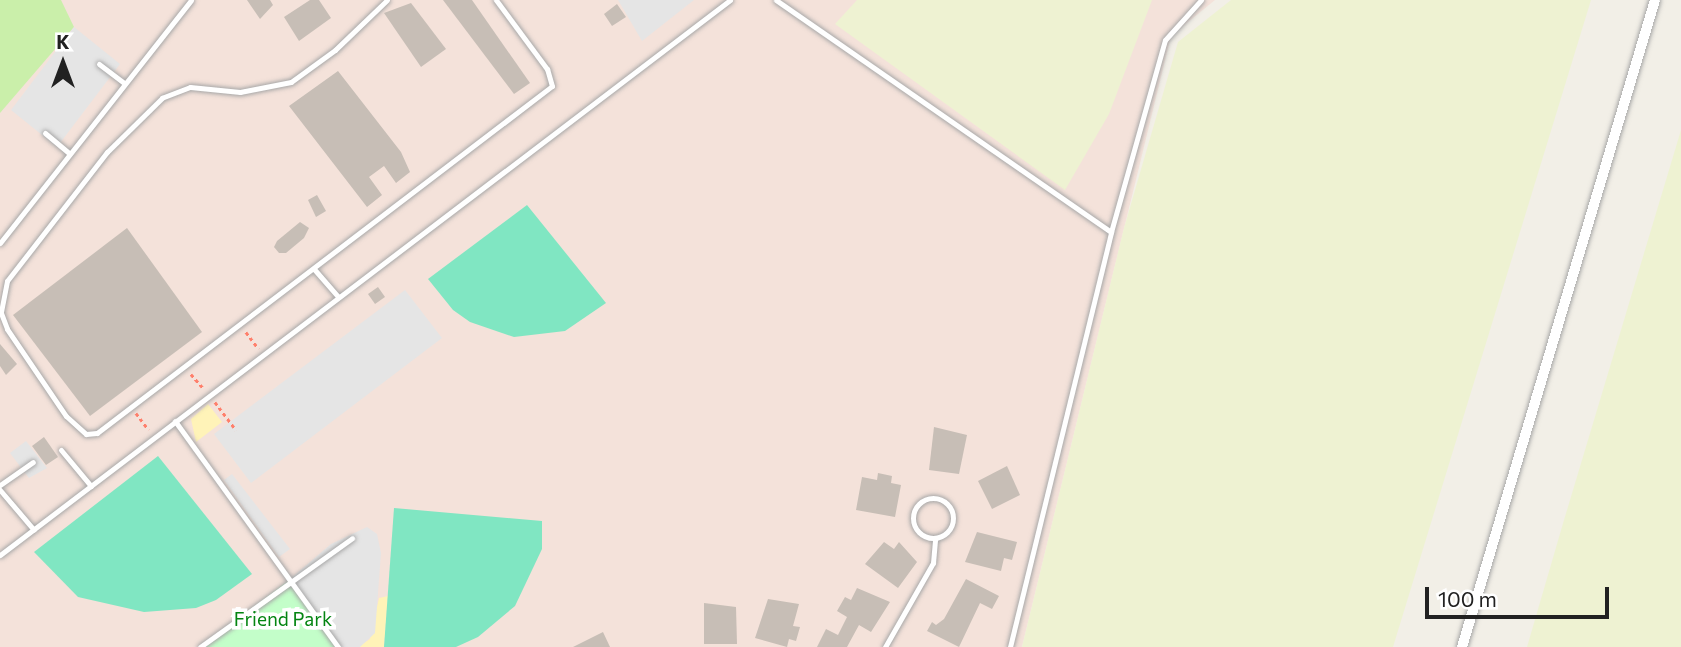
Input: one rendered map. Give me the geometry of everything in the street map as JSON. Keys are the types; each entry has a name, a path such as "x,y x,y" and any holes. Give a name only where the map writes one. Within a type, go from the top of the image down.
{"street":[{"path":"1462,647 1655,0"}],"lane":[{"path":"0,243 68,152 191,0"},
{"path":"387,0 335,50 291,82 240,92 190,87 162,99 107,152 39,236 7,281 1,313 7,329 66,416 86,434 97,433 552,86 547,69 496,0"},
{"path":"0,555 730,0"},
{"path":"776,0 1111,232"},
{"path":"1010,647 1111,232 1165,40 1201,0"},
{"path":"99,64 124,83"},
{"path":"45,133 68,152"},
{"path":"314,269 338,297"},
{"path":"175,421 338,647"},
{"path":"61,450 91,486"},
{"path":"33,462 0,487 34,530"},
{"path":"930,498 946,502 954,516 947,533 935,538 923,535 914,523 917,507 930,498"},
{"path":"200,647 289,580 352,538"},
{"path":"885,647 933,563 935,538"}],"path":[{"path":"246,332 264,354"},
{"path":"191,374 236,429"},
{"path":"134,410 154,437"}],"shaded area":[{"path":"0,0 1215,0 1171,36 1022,647 0,647"},
{"path":"618,0 694,0 642,41"},
{"path":"74,27 120,64 57,147 11,110"},
{"path":"405,290 442,338 251,483 214,434"},
{"path":"26,441 47,468 29,478 10,453"},
{"path":"232,474 290,549 279,557 224,480"},
{"path":"367,527 377,534 381,553 375,633 360,647 338,647 289,580 331,544"}],"green space":[{"path":"0,0 61,0 74,27 0,113"},
{"path":"857,0 1152,0 1109,114 1065,190 835,24"},
{"path":"1231,0 1591,0 1393,647 1022,647 1124,228 1178,42"},
{"path":"1681,130 1681,647 1527,647 1564,520"},
{"path":"527,205 606,303 565,331 514,337 470,322 453,310 428,279"},
{"path":"158,456 252,574 216,600 196,608 144,612 78,597 34,552"},
{"path":"394,508 542,521 542,549 515,606 478,637 456,647 384,647"},
{"name":"Friend Park","path":"289,580 338,647 200,647"}],"sand":[{"path":"208,404 222,422 196,442 191,419"},
{"path":"388,596 384,647 358,647 370,639 379,598"}],"building":[{"path":"247,0 270,0 273,5 260,19"},
{"path":"310,0 319,0 331,18 299,41 284,17"},
{"path":"443,0 472,0 530,83 514,94"},
{"path":"411,3 446,49 421,67 384,13"},
{"path":"617,4 626,17 612,26 604,14"},
{"path":"338,71 401,152 410,172 396,183 384,166 369,177 382,195 367,207 289,106"},
{"path":"317,195 326,211 316,217 308,200"},
{"path":"300,222 309,228 304,238 286,253 279,253 274,247 277,241"},
{"path":"127,228 202,332 90,416 13,315"},
{"path":"378,287 385,297 375,304 368,294"},
{"path":"0,344 17,364 6,375 0,366"},
{"path":"934,427 967,435 959,474 929,470"},
{"path":"44,437 58,457 46,465 32,446"},
{"path":"1007,466 1020,495 992,509 978,481"},
{"path":"878,473 892,476 891,483 901,485 895,517 856,510 862,477 877,480"},
{"path":"977,532 1017,542 1012,560 1004,558 1001,571 965,562"},
{"path":"884,542 894,549 899,542 917,562 898,588 865,564"},
{"path":"966,579 999,596 992,609 980,603 959,647 927,631 932,622 936,625 944,619"},
{"path":"857,588 890,602 871,632 859,625 847,647 817,647 826,629 838,635 847,617 837,611 845,597 851,600"},
{"path":"768,599 799,604 793,626 800,627 796,641 789,639 787,647 755,638"},
{"path":"704,603 736,607 737,644 704,644"},
{"path":"603,632 610,647 573,647"}]}
